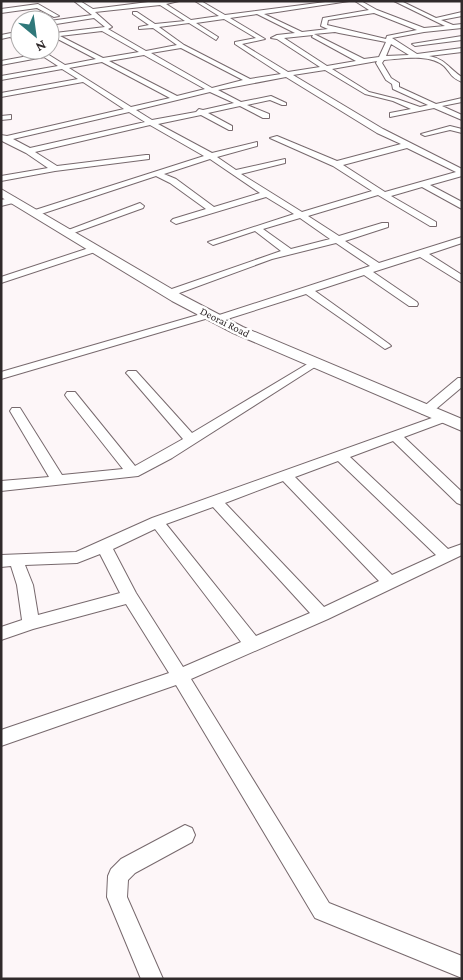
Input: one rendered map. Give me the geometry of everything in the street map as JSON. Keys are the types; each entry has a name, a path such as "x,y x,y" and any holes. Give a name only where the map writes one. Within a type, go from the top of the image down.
{"street":[{"path":"60,33 109,27 76,1"},
{"path":"60,21 159,2 177,1"},
{"path":"197,1 262,39"},
{"path":"275,1 289,9"},
{"path":"311,1 318,5"},
{"path":"141,28 347,1"},
{"path":"358,1 375,11 424,30"},
{"path":"396,1 438,19 462,32"},
{"path":"159,2 216,38"},
{"path":"1,11 36,4"},
{"path":"375,11 335,16 325,19 324,26 390,41 416,56 434,59 446,65 454,66"},
{"path":"450,11 462,13"},
{"path":"258,12 300,34"},
{"path":"136,13 182,46 249,80"},
{"path":"438,19 462,13"},
{"path":"462,26 424,30 389,37 390,41 379,63 388,79 396,83 395,88 462,118"},
{"path":"103,29 210,89 266,116"},
{"path":"335,30 237,42 328,100 408,145 462,172"},
{"path":"1,37 10,35"},
{"path":"314,36 346,54 364,61"},
{"path":"277,37 367,93 395,100 418,109"},
{"path":"60,38 176,98 229,128"},
{"path":"415,44 462,38"},
{"path":"1,78 182,46"},
{"path":"3,138 249,80 382,58 462,50"},
{"path":"452,51 462,55"},
{"path":"1,62 14,60"},
{"path":"54,60 150,122 210,156 378,267"},
{"path":"446,65 451,74 462,80"},
{"path":"1,95 85,80"},
{"path":"29,151 78,137 203,113 267,98 284,104"},
{"path":"392,115 462,100"},
{"path":"425,134 450,128 462,130"},
{"path":"3,138 29,151 55,169"},
{"path":"274,138 336,164 381,194 434,224"},
{"path":"35,213 210,156 254,144"},
{"path":"336,164 408,145"},
{"path":"1,179 55,169 146,157"},
{"path":"234,173 282,161"},
{"path":"213,242 301,215 423,184 462,172"},
{"path":"158,174 173,181 213,210"},
{"path":"423,184 462,206"},
{"path":"176,221 265,194"},
{"name":"Deorai Road","path":"5,198 68,232 170,294 238,330 462,426"},
{"path":"68,232 140,206"},
{"path":"170,294 269,256 337,240 385,225"},
{"path":"256,228 289,252"},
{"path":"1,376 307,290 462,240"},
{"path":"1,280 95,249"},
{"path":"421,253 462,280"},
{"path":"365,271 413,304"},
{"path":"307,290 385,346"},
{"path":"1,486 133,474 168,455 314,363"},
{"path":"132,373 191,440"},
{"path":"426,410 462,382"},
{"path":"71,396 133,474"},
{"path":"16,411 58,480"},
{"path":"9,561 76,557 104,547 157,522 443,418"},
{"path":"395,435 462,500"},
{"path":"340,455 446,556"},
{"path":"285,475 390,583"},
{"path":"215,501 322,615"},
{"path":"157,522 253,646"},
{"path":"104,547 130,597 322,911 462,967"},
{"path":"1,738 180,676 253,646 462,548"},
{"path":"9,561 25,585 31,623"},
{"path":"1,634 31,623 130,597"},
{"path":"152,979 117,897 118,876 128,866 185,835"}]}
